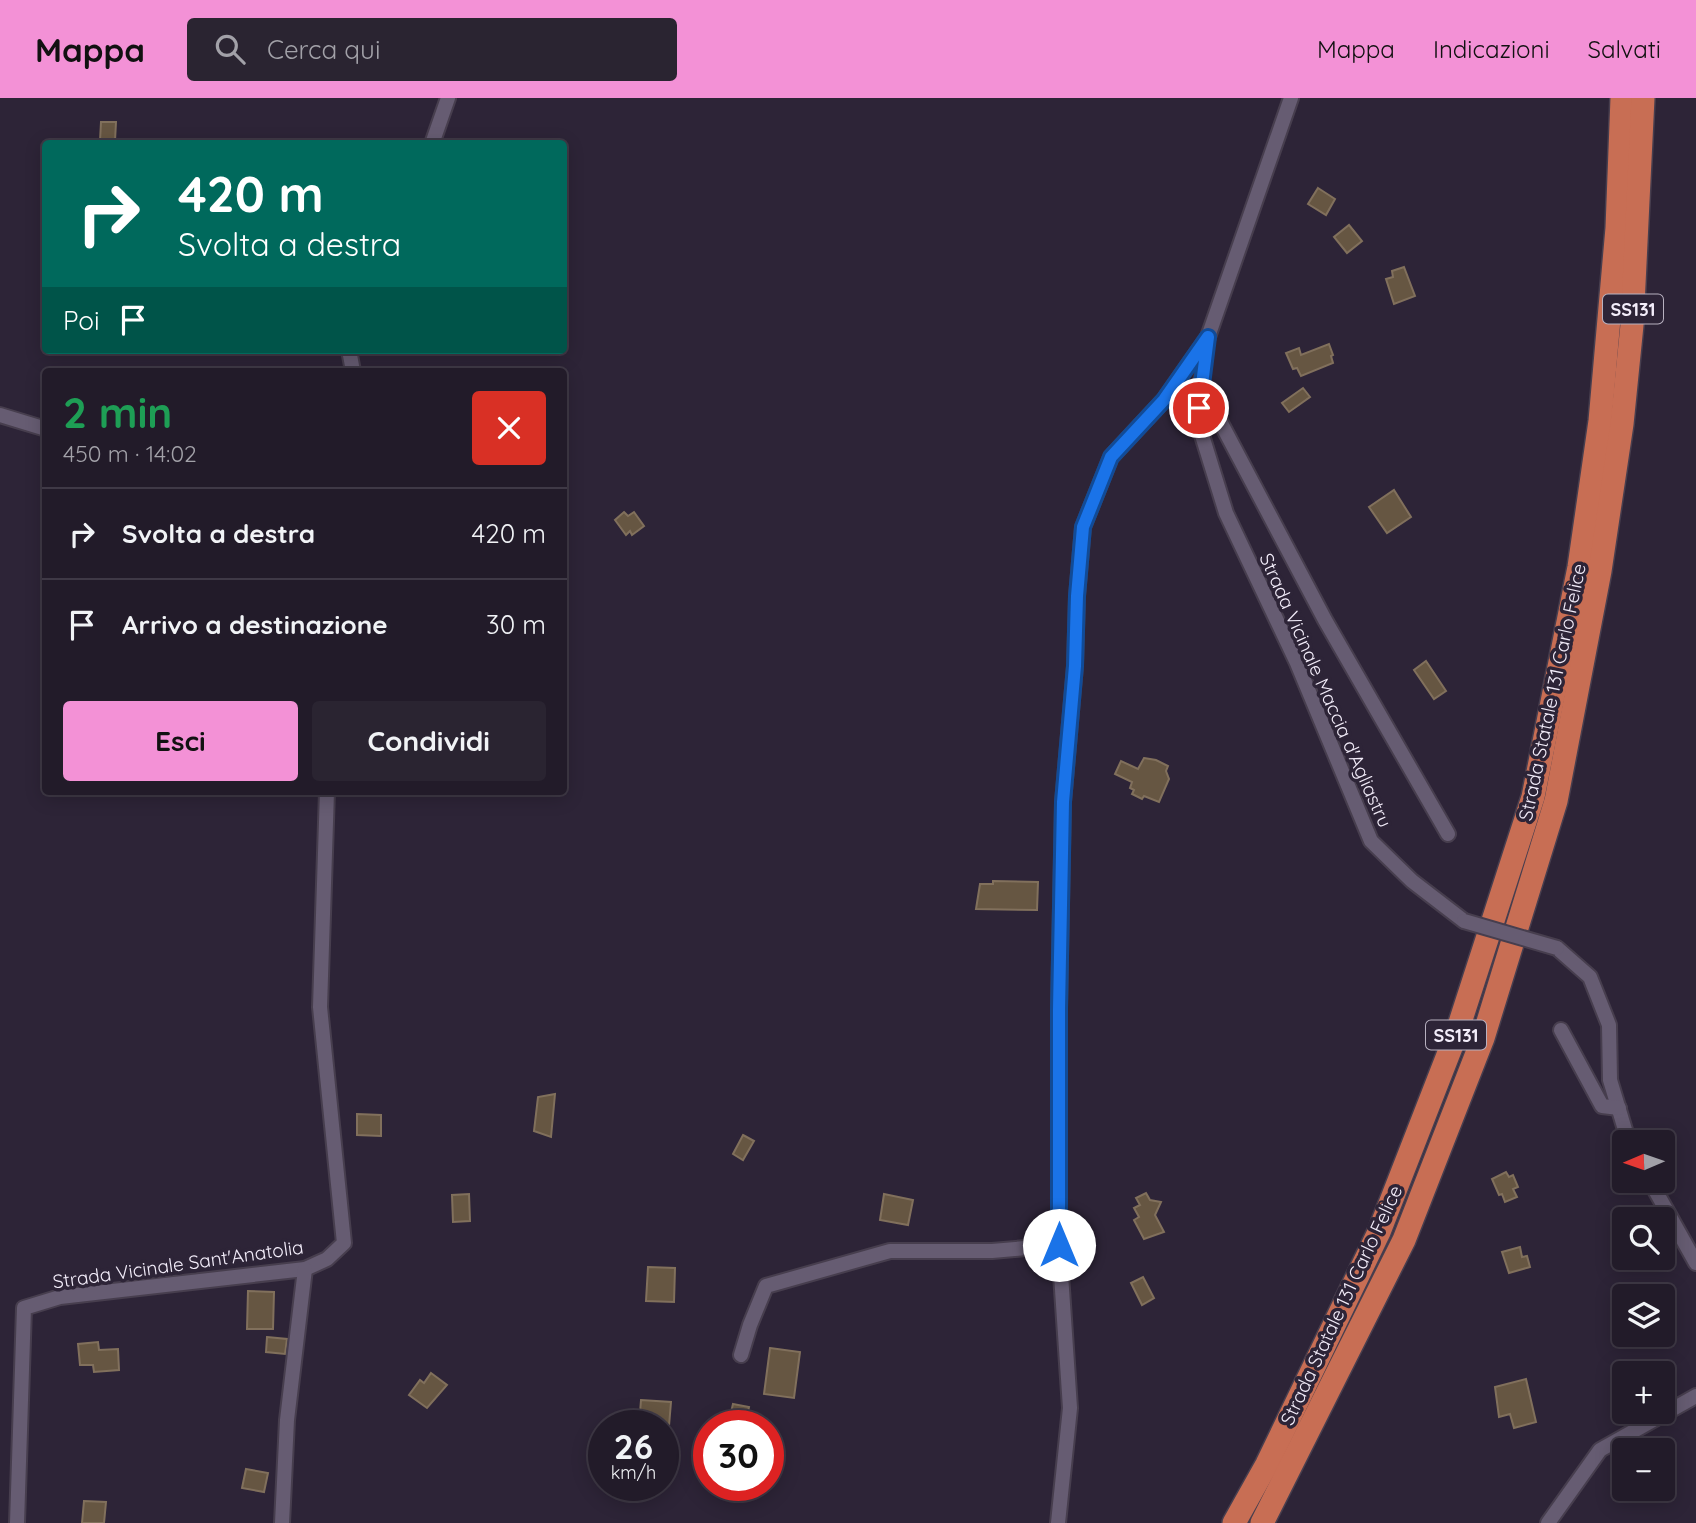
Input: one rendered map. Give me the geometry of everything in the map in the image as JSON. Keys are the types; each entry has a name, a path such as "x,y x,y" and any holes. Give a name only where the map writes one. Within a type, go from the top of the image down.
{"highway":[{"name":"Strada Statale 131 Carlo Felice","path":"1234,1523 1267,1464 1379,1231 1457,1032 1533,797 1579,567 1598,517 1600,421 1617,228 1622,98"},
{"name":"Strada Statale 131 Carlo Felice","path":"1262,1523 1404,1240 1483,1038 1556,801 1598,517 1622,424 1632,325 1643,98"}],"street":[{"path":"433,140 448,98"},
{"path":"1058,1523 1070,1408 1059,1245 1059,1009 1063,802 1075,666 1083,527 1111,457 1164,400 1208,337 1291,98"},
{"name":"Strada Vicinale Maccia d'Agliastru","path":"1208,337 1197,419 1226,513 1297,663 1371,841 1412,881 1464,921 1557,948 1590,977 1609,1025 1610,1080 1625,1130"},
{"path":"1199,408 1213,408 1325,620 1448,834"},
{"path":"0,415 42,428"},
{"name":"Strada Vicinale Sant'Anatolia","path":"18,1523 24,1308 60,1297 305,1269 327,1259 344,1243 320,1007 327,795"},
{"path":"1562,1030 1601,1106 1619,1108"},
{"path":"1657,1194 1696,1263"},
{"path":"741,1355 766,1286 890,1251 992,1251 1059,1245"},
{"path":"282,1523 287,1420 305,1269"},
{"path":"1548,1523 1600,1450 1696,1396"}],"building":[{"path":"101,122 116,122 115,140 100,140"},
{"path":"1318,188 1335,199 1326,215 1308,204"},
{"path":"1349,225 1362,241 1347,253 1334,237"},
{"path":"1404,267 1415,296 1394,304 1386,279 1393,277 1392,271"},
{"path":"1329,344 1333,363 1301,376 1297,368 1293,369 1286,353 1299,348 1301,355"},
{"path":"1303,388 1310,397 1289,412 1282,403"},
{"path":"1394,490 1411,517 1387,533 1369,507"},
{"path":"624,512 628,516 634,512 644,526 632,535 630,531 626,535 615,520"},
{"path":"1426,661 1446,691 1434,699 1414,670"},
{"path":"1144,758 1168,766 1166,771 1169,779 1159,802 1132,794 1132,782 1115,774 1121,761 1138,769"},
{"path":"993,881 1038,882 1037,910 976,909 980,884 993,884"},
{"path":"555,1094 551,1137 534,1131 538,1097"},
{"path":"357,1114 381,1115 381,1136 357,1135"},
{"path":"743,1135 754,1141 743,1160 733,1154"},
{"path":"1506,1172 1509,1177 1513,1175 1518,1187 1513,1189 1517,1197 1505,1202 1492,1179"},
{"path":"1146,1193 1150,1200 1161,1202 1155,1215 1164,1232 1144,1239 1134,1220 1139,1217 1134,1208 1140,1205 1136,1198"},
{"path":"469,1194 470,1221 453,1222 452,1195"},
{"path":"884,1194 913,1200 908,1225 880,1220"},
{"path":"1520,1247 1522,1257 1527,1256 1530,1267 1509,1273 1502,1252"},
{"path":"648,1267 675,1268 674,1302 646,1301"},
{"path":"1143,1277 1154,1298 1142,1305 1131,1283"},
{"path":"248,1291 274,1292 273,1329 247,1329"},
{"path":"267,1337 287,1339 285,1354 266,1352"},
{"path":"98,1342 99,1350 118,1349 119,1370 94,1372 93,1365 80,1365 78,1344"},
{"path":"770,1348 800,1352 794,1398 764,1394"},
{"path":"431,1373 447,1385 427,1408 409,1395 420,1380 424,1383"},
{"path":"1526,1379 1536,1422 1514,1428 1510,1414 1499,1417 1495,1387"},
{"path":"641,1400 671,1402 670,1410 640,1410"},
{"path":"733,1404 749,1407 748,1410 732,1410"},
{"path":"246,1469 268,1473 264,1492 242,1488"},
{"path":"84,1501 106,1502 104,1523 82,1523"}],"route":[{"path":"1059,1245 1059,1009 1063,802 1075,666 1083,527 1111,457 1164,400 1208,337 1199,408"}]}
